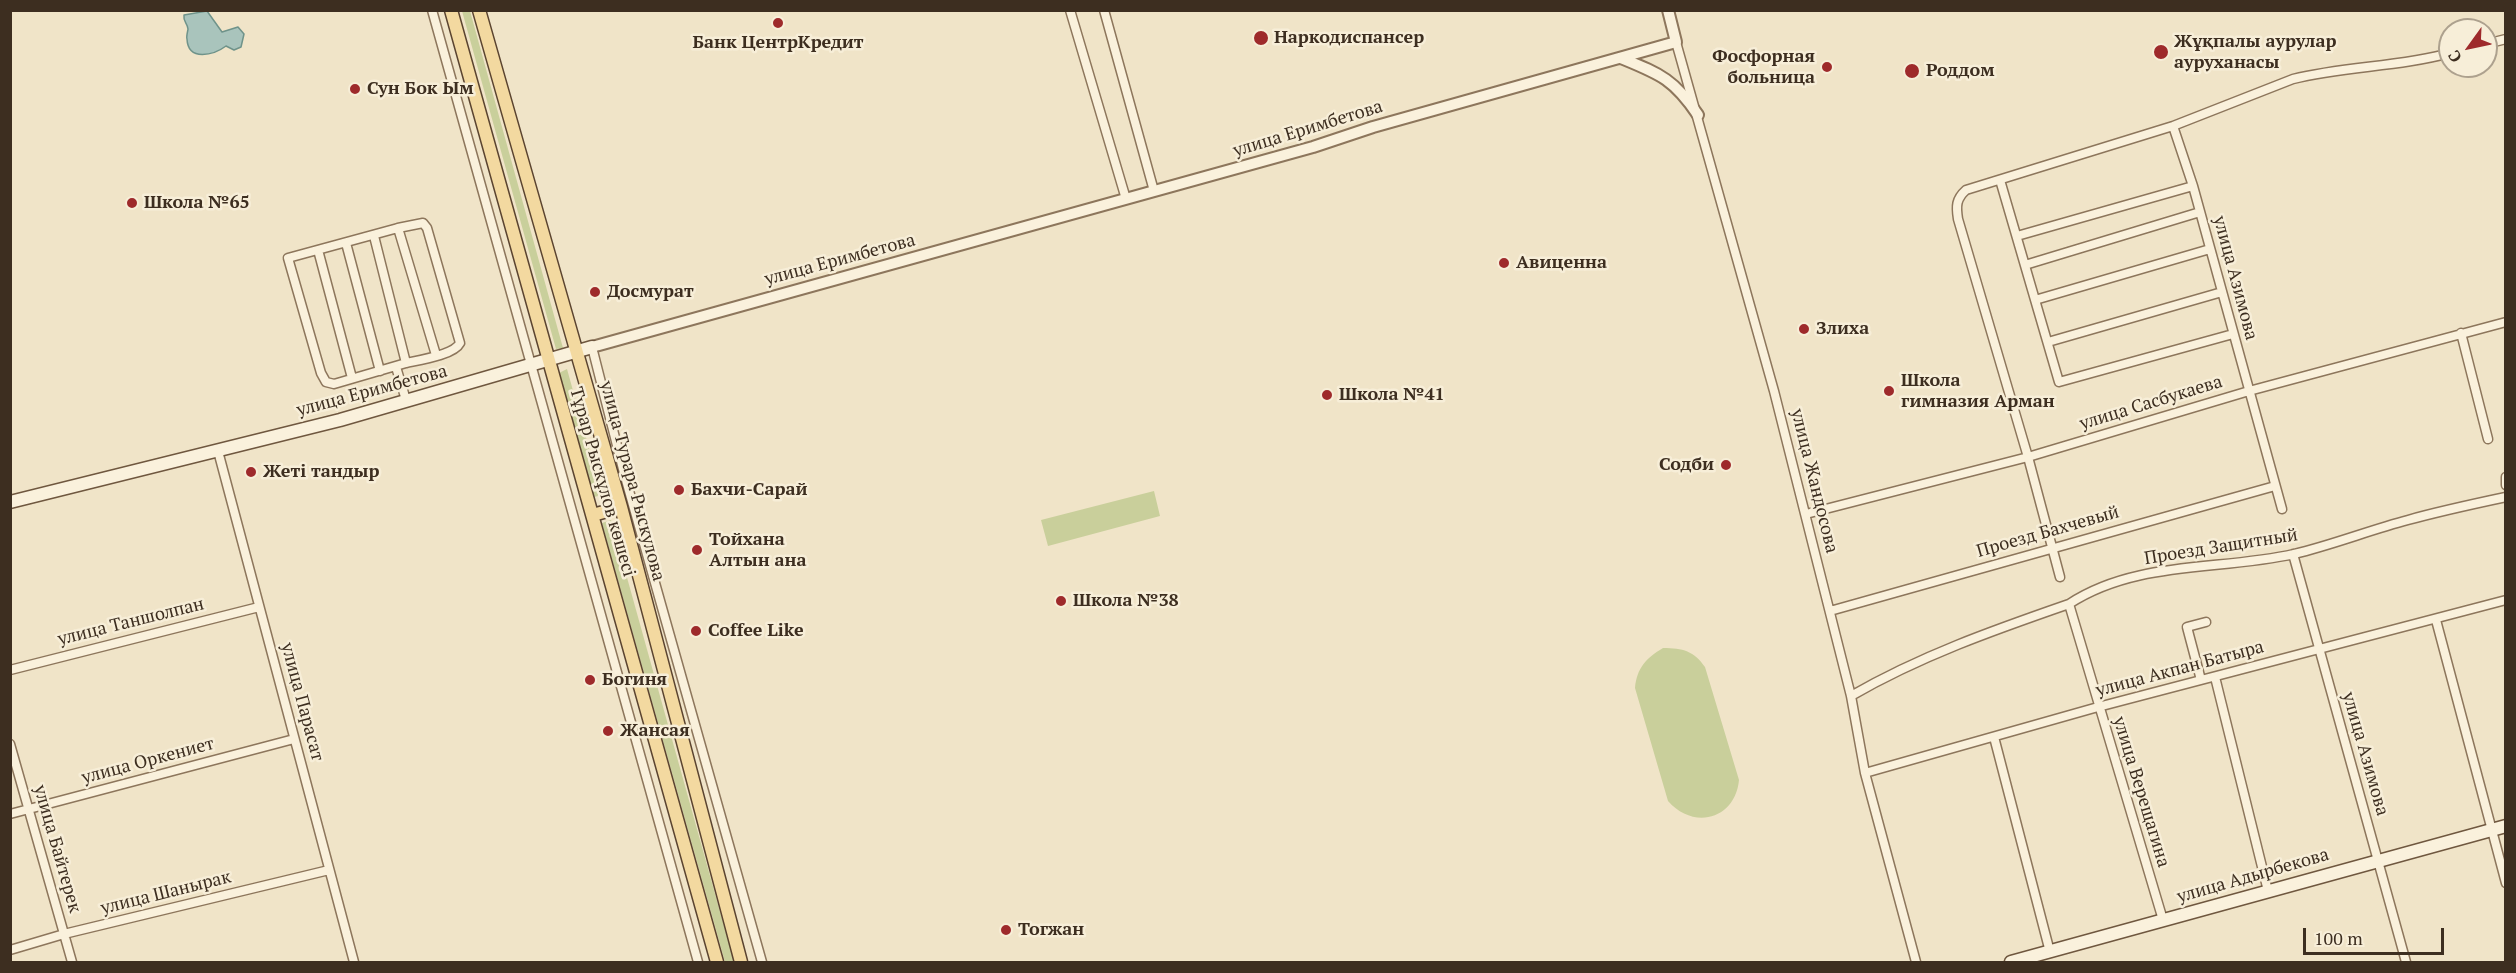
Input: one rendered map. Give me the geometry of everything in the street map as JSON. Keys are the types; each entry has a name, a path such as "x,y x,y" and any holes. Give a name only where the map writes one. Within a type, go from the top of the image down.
{"main road":[{"name":"Тұрар Рыскұлов көшесі","path":"452,10 717,963"},
{"name":"улица Турара Рыскулова","path":"479,10 621,507 741,963"},
{"name":"улица Еримбетова","path":"10,502 340,420 592,347"},
{"path":"593,515 621,507"},
{"name":"улица Адырбекова","path":"2012,963 2505,826"}],"street":[{"path":"432,10 698,963"},
{"path":"1070,10 1126,199"},
{"path":"1104,10 1154,191"},
{"name":"улица Жандосова","path":"1668,10 1774,391 1851,696 1865,773 1916,963"},
{"name":"улица Еримбетова","path":"592,347 1126,199 1677,42"},
{"path":"2060,577 1957,209 1957,202 1966,190 2173,126 2294,78 2420,61 2438,56"},
{"path":"1620,58 1668,79 1683,93 1698,115"},
{"name":"улица Азимова","path":"2173,126 2193,186 2282,509"},
{"path":"2000,180 2059,382 2234,334"},
{"path":"2017,236 2193,186"},
{"path":"2025,265 2200,212"},
{"path":"423,223 427,228 460,343 454,350 436,356 334,384 326,382 287,261 291,256 374,236 423,223"},
{"path":"399,228 436,356"},
{"path":"374,236 406,363"},
{"path":"346,243 380,371"},
{"path":"2036,300 2210,249"},
{"path":"318,250 352,378"},
{"path":"2048,342 2222,292"},
{"name":"улица Сасбукаева","path":"1806,514 2028,457 2249,391 2505,322"},
{"path":"2461,333 2488,439"},
{"path":"592,347 621,464 762,963"},
{"path":"396,367 406,400"},
{"path":"599,430 621,464"},
{"name":"улица Парасат","path":"218,451 353,962"},
{"path":"2505,477 2505,485"},
{"name":"Проезд Бахчевый","path":"1830,611 2276,486"},
{"name":"Проезд Защитный","path":"1851,696 1884,677 1952,645 2069,604 2086,593 2156,571 2293,554 2408,520 2505,497"},
{"name":"улица Азимова","path":"2293,554 2406,963"},
{"name":"улица Акпан Батыра","path":"1865,773 2098,707 2505,600"},
{"name":"улица Верещагина","path":"2069,604 2163,920"},
{"name":"улица Таншолпан","path":"10,670 259,607"},
{"path":"2436,620 2505,883"},
{"path":"2201,680 2187,627 2206,622"},
{"path":"2215,677 2268,891"},
{"path":"1994,737 2050,952"},
{"name":"улица Оркениет","path":"10,814 294,739"},
{"name":"улица Байтерек","path":"10,744 72,963"},
{"name":"улица Шанырак","path":"10,950 64,934 330,870"}],"green space":[{"path":"462,11 470,11 563,348 556,349"},
{"path":"567,369 602,495 594,497 559,373"},
{"path":"1154,491 1160,516 1048,546 1041,520"},
{"path":"611,520 734,962 725,962 602,523"},
{"path":"1663,648 1692,654 1705,667 1739,780 1736,794 1730,804 1721,812 1711,816 1700,818 1689,816 1668,801 1635,688 1643,664"}],"water":[{"path":"207,11 222,32 238,27 244,34 241,47 234,50 226,46 209,54 197,54 192,51 188,46 188,29 184,15"}],"place":[{"name":"Банк ЦентрКредит","path":"778,23"},
{"name":"Наркодиспансер","path":"1261,38"},
{"name":"Жұқпалы аурулар ауруханасы","path":"2161,52"},
{"name":"Фосфорная больница","path":"1827,67"},
{"name":"Роддом","path":"1912,71"},
{"name":"Сун Бок Ым","path":"355,89"},
{"name":"Школа №65","path":"132,203"},
{"name":"Авиценна","path":"1504,263"},
{"name":"Досмурат","path":"595,292"},
{"name":"Злиха","path":"1804,329"},
{"name":"Школа гимназия Арман","path":"1889,391"},
{"name":"Школа №41","path":"1327,395"},
{"name":"Содби","path":"1726,465"},
{"name":"Жеті тандыр","path":"251,472"},
{"name":"Бахчи-Сарай","path":"679,490"},
{"name":"Тойхана Алтын ана","path":"697,550"},
{"name":"Школа №38","path":"1061,601"},
{"name":"Coffee Like","path":"696,631"},
{"name":"Богиня","path":"590,680"},
{"name":"Жансая","path":"608,731"},
{"name":"Тогжан","path":"1006,930"}]}
